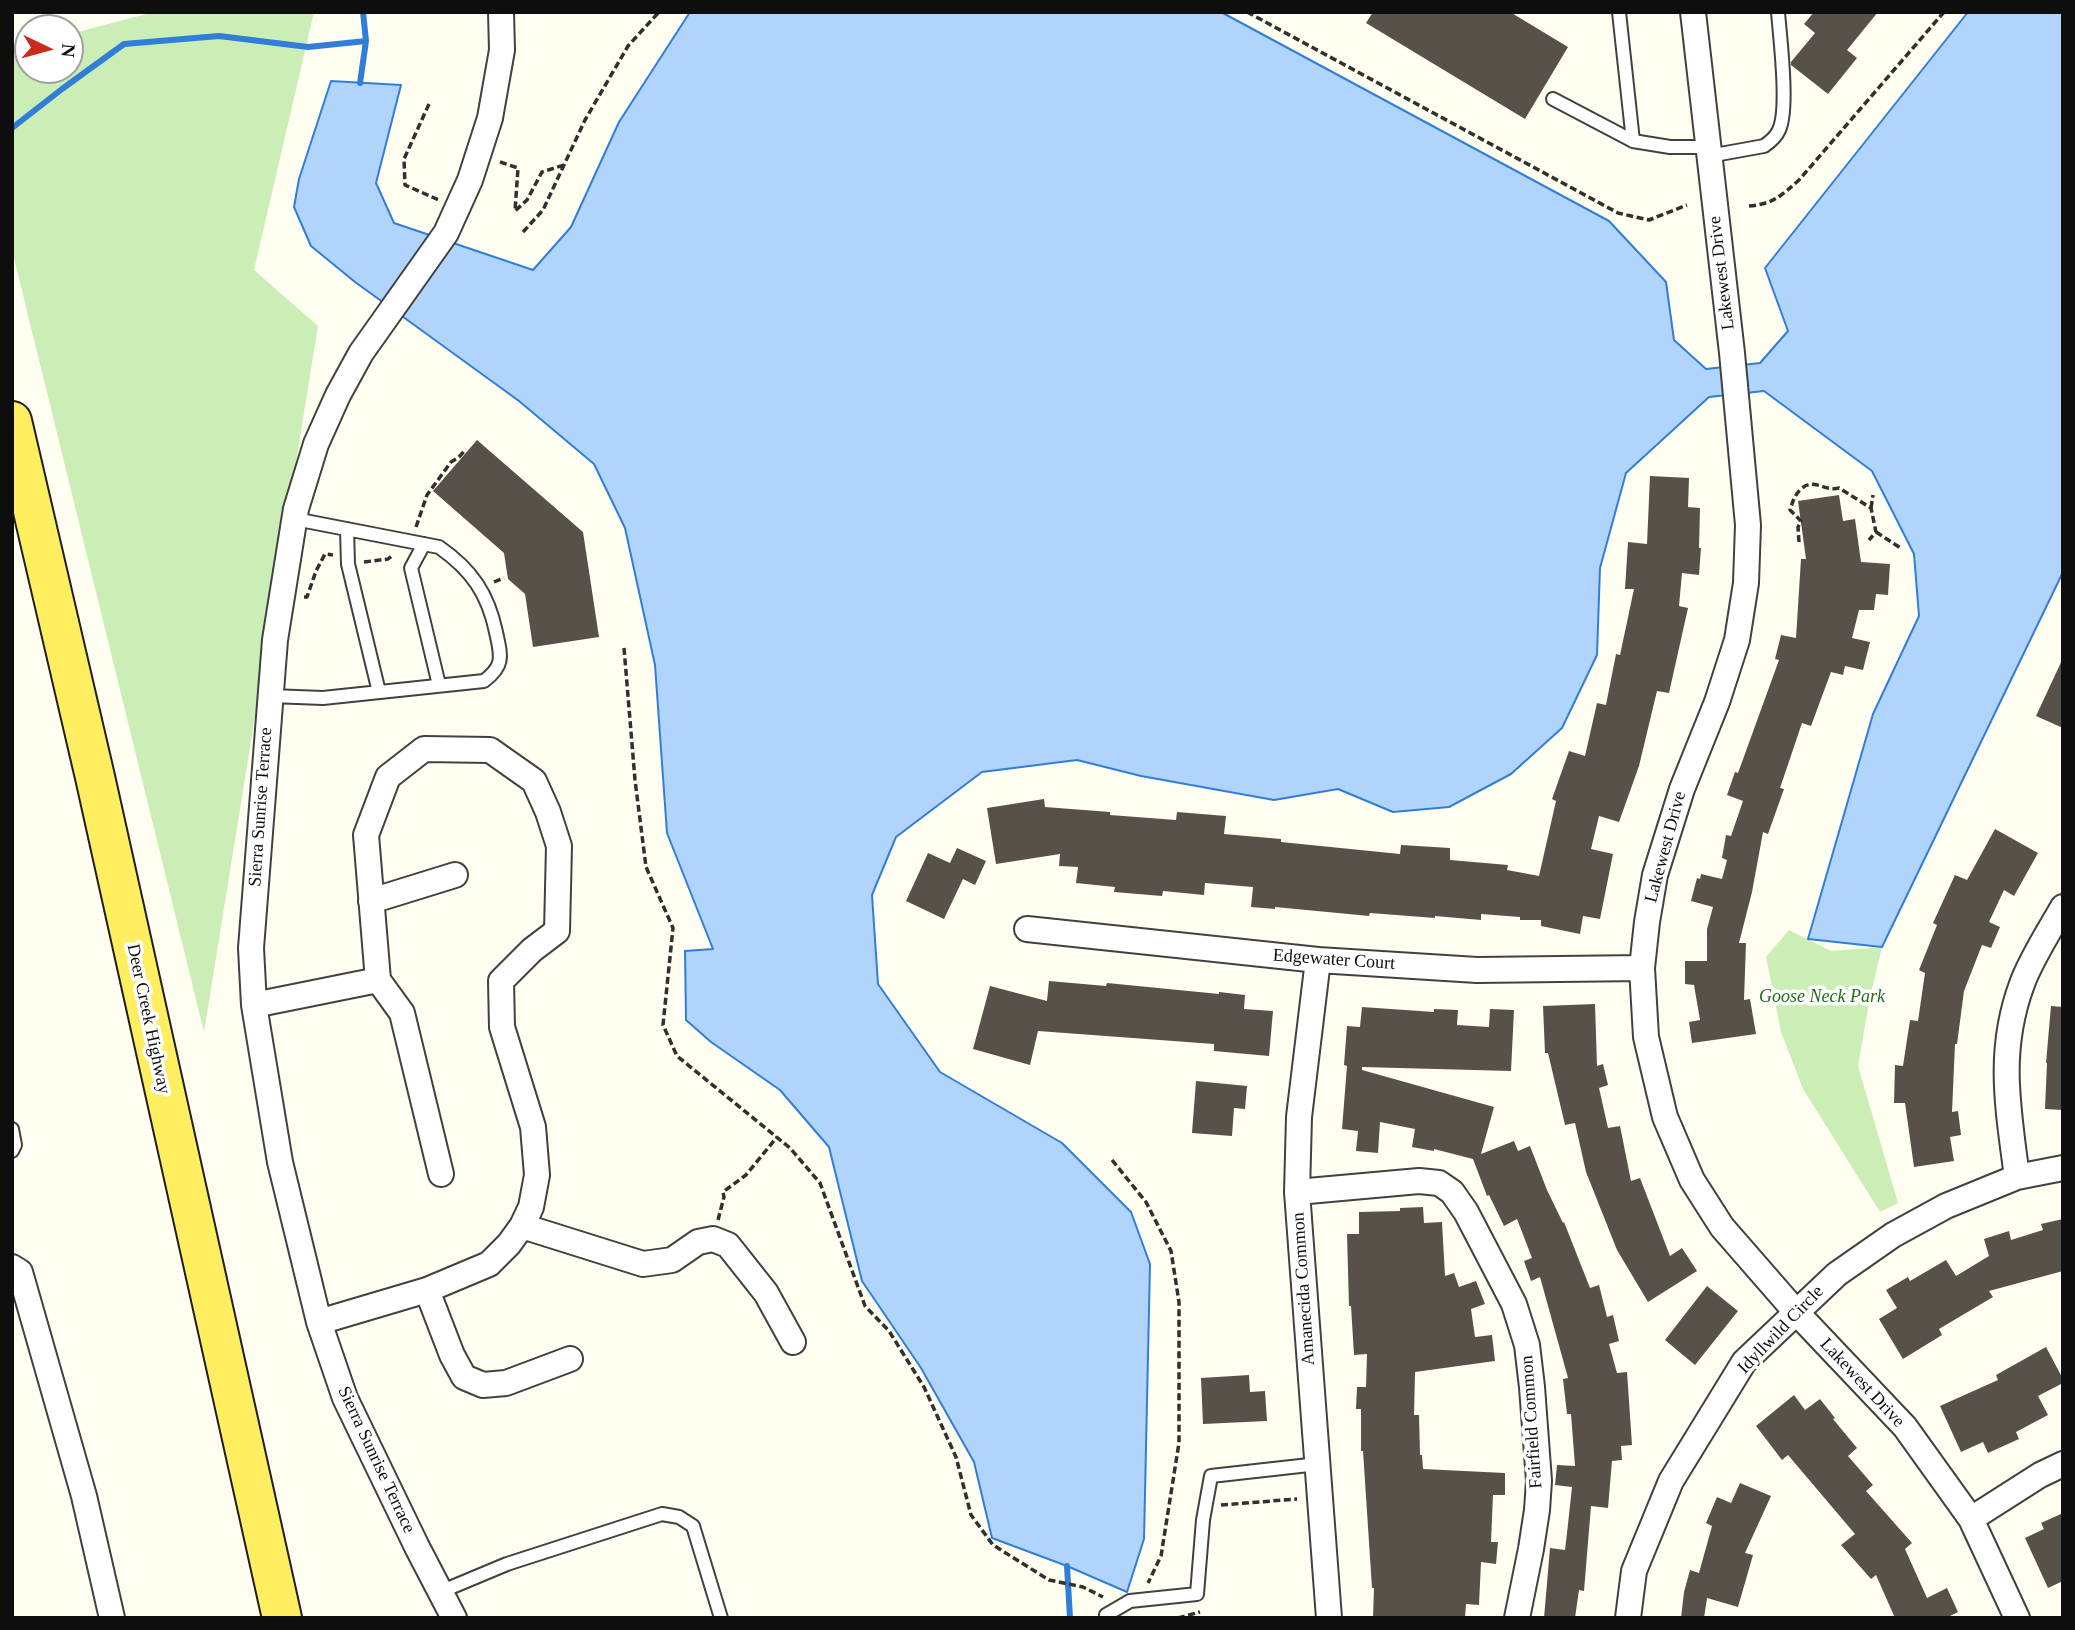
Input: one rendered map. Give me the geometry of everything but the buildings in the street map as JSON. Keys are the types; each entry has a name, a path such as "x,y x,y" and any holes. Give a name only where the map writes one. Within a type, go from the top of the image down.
{"main road":[{"name":"Deer Creek Highway","path":"12,421 95,777 282,1618"}],"street":[{"name":"Sierra Sunrise Terrace","path":"454,1618 345,1398 320,1322 280,1162 254,1004 251,948 275,640 295,519 316,444 361,353 446,233 470,180 490,118 502,50 501,12"},
{"name":"Lakewest Drive","path":"1693,12 1732,353 1748,525 1746,583 1737,640 1717,702 1682,789 1655,875 1642,968 1646,1037 1665,1117 1692,1180 1722,1227 1796,1312 1905,1427 1971,1519 2017,1618"},
{"path":"320,1322 427,1290 489,1264 509,1244 531,1208 537,1175 533,1127 502,1027 501,981 533,950 557,932 559,846 534,781 490,750 424,749 388,776 366,835 378,980 402,1013 442,1174"},
{"path":"371,901 455,875"},
{"path":"2017,1177 2006,1089 2010,1025 2022,982 2063,906"},
{"name":"Edgewater Court","path":"1027,929 1318,960 1477,970 1642,968"},
{"name":"Amanecida Common","path":"1318,960 1299,1117 1297,1192 1329,1618"},
{"path":"254,1004 378,980"},
{"name":"Idyllwild Circle","path":"1629,1618 1634,1571 1671,1480 1744,1362 1837,1273 1893,1235 1946,1206 2017,1177 2063,1168"},
{"name":"Fairfield Common","path":"1297,1192 1419,1181 1439,1182 1452,1192 1466,1212 1514,1304 1527,1345 1539,1481 1537,1510 1517,1618"},
{"path":"522,1226 643,1264 672,1260 698,1242 713,1239 721,1242 728,1245 766,1293 793,1342"},
{"path":"12,1267 20,1272 84,1496 112,1618"},
{"path":"427,1290 464,1377 483,1385 506,1383 570,1359"},
{"path":"1971,1519 2040,1475 2063,1464"}],"lane":[{"path":"1619,12 1633,141"},
{"path":"1553,99 1633,141 1709,151 1764,146 1780,128 1784,105 1778,12"},
{"path":"270,696 323,698 484,681 495,672 501,658 491,611 482,590 456,559 439,547 295,519"},
{"path":"347,529 348,564 379,692"},
{"path":"424,544 411,568 439,685"},
{"path":"12,1129 16,1145 12,1151"},
{"path":"1106,1618 1106,1615 1130,1601 1197,1594 1203,1520 1211,1476 1318,1464"},
{"path":"440,1592 507,1564 663,1514 679,1517 693,1526 720,1618"}],"path":[{"path":"523,232 543,210 585,120 628,46 659,12"},
{"path":"1247,12 1618,213 1649,220 1687,205"},
{"path":"1749,206 1776,200 1799,180 1944,12"},
{"path":"429,104 404,159 405,185 458,207"},
{"path":"496,161 518,168 515,211 527,200 542,172 564,165"},
{"path":"407,541 418,524 427,495 451,463 466,449"},
{"path":"1799,542 1798,527 1801,522 1790,510 1794,496 1806,485 1814,483 1830,491 1839,488 1871,508"},
{"path":"1873,495 1871,508 1877,532 1902,549"},
{"path":"1869,540 1877,532"},
{"path":"624,648 635,780 646,867 673,928 663,1026 677,1056 790,1148 820,1183 865,1306 889,1331 924,1387 956,1457 971,1515 993,1545 1049,1580 1083,1587 1103,1597"},
{"path":"724,1197 723,1192 746,1175 777,1137"},
{"path":"1112,1160 1146,1202 1171,1251 1179,1303 1179,1443 1161,1556 1147,1585"},
{"path":"1213,1505 1301,1499"},
{"path":"1178,1618 1200,1611 1206,1604"}],"green space":[{"path":"154,12 314,12 254,270 318,326 204,1032 12,250 12,50 14,84 84,84 84,30"},
{"name":"Goose Neck Park","path":"1789,930 1831,951 1882,947 1858,1066 1898,1203 1880,1212 1803,1089 1781,1032 1766,957"}],"water":[{"path":"690,12 1221,12 1609,221 1666,282 1674,340 1706,369 1760,363 1788,331 1765,268 1968,12 2063,12 2063,572 1882,947 1808,939 1873,714 1919,616 1914,554 1872,471 1764,391 1709,397 1626,473 1600,568 1597,655 1562,728 1511,774 1449,807 1393,812 1338,789 1274,800 1141,776 1077,760 982,772 896,837 872,895 878,984 940,1072 1062,1143 1131,1212 1150,1264 1144,1539 1127,1592 992,1538 974,1462 921,1368 862,1281 829,1147 780,1090 711,1042 686,1020 685,951 713,949 667,833 655,665 625,528 594,464 519,401 355,282 311,246 294,207 299,179 331,81 401,85 376,183 394,223 533,270 571,227 619,122"}],"waterway":[{"path":"360,83 366,41 363,12"},
{"path":"12,128 124,44 219,36 308,47 366,41"},
{"path":"1067,1566 1070,1618"}]}
